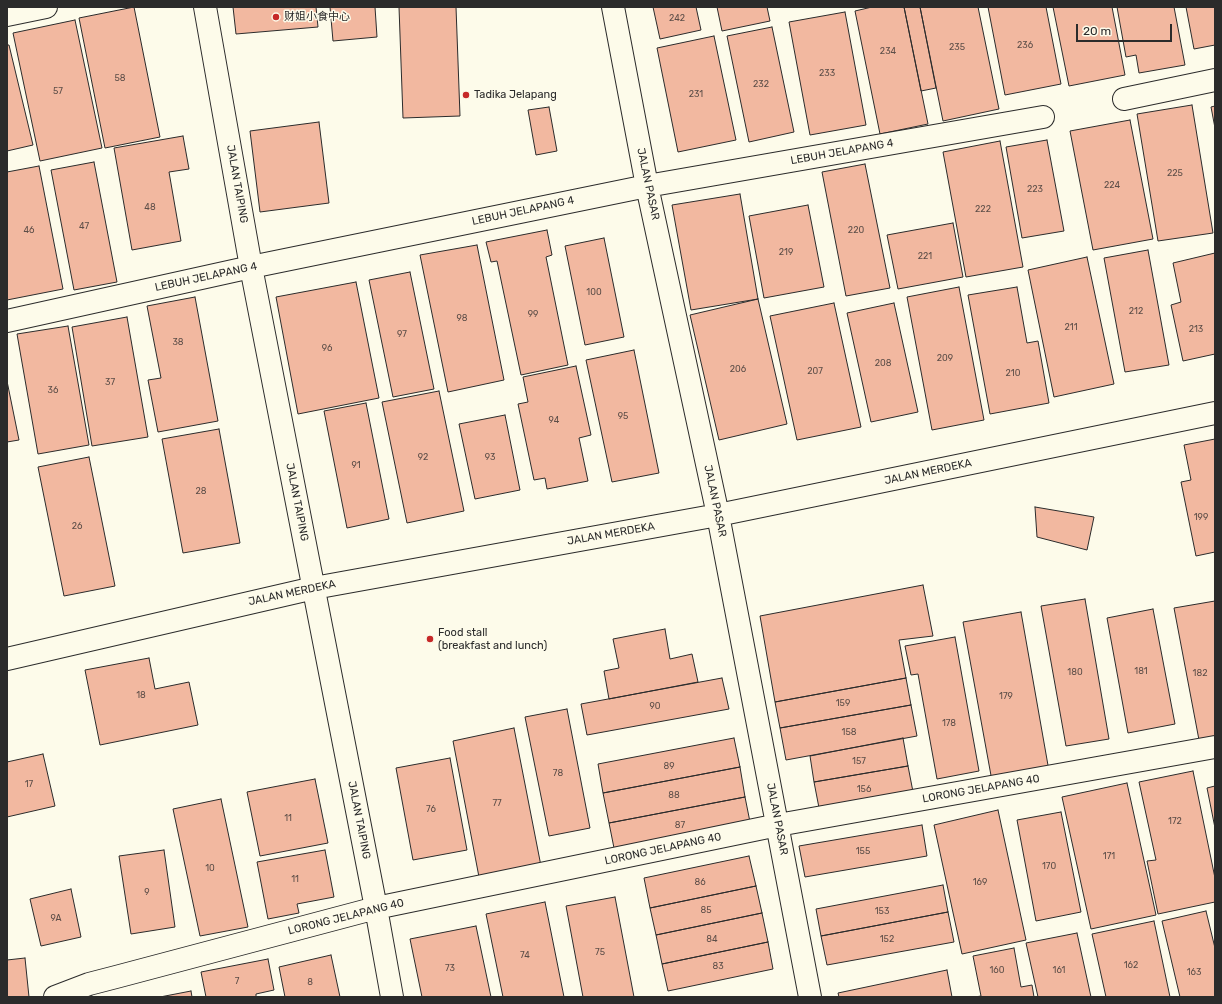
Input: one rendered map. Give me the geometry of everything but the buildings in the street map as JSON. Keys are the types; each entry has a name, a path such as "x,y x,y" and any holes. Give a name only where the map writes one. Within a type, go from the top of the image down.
{"street":[{"path":"7,15 46,7"},
{"name":"JALAN TAIPING","path":"205,7 251,267 392,997"},
{"name":"JALAN PASAR","path":"613,7 648,186 718,515 810,997"},
{"path":"1124,99 1215,80"},
{"name":"LEBUH JELAPANG 4","path":"7,321 251,267 648,186 1043,117"},
{"name":"JALAN MERDEKA","path":"7,659 314,588 718,515 1215,413"},
{"name":"LORONG JELAPANG 40","path":"55,997 89,984 376,908 778,825 1215,746"}],"place":[{"name":"财姐小食中心","path":"276,17"},
{"name":"Tadika Jelapang","path":"466,95"},
{"name":"Food stall (breakfast and lunch)","path":"430,639"}]}
